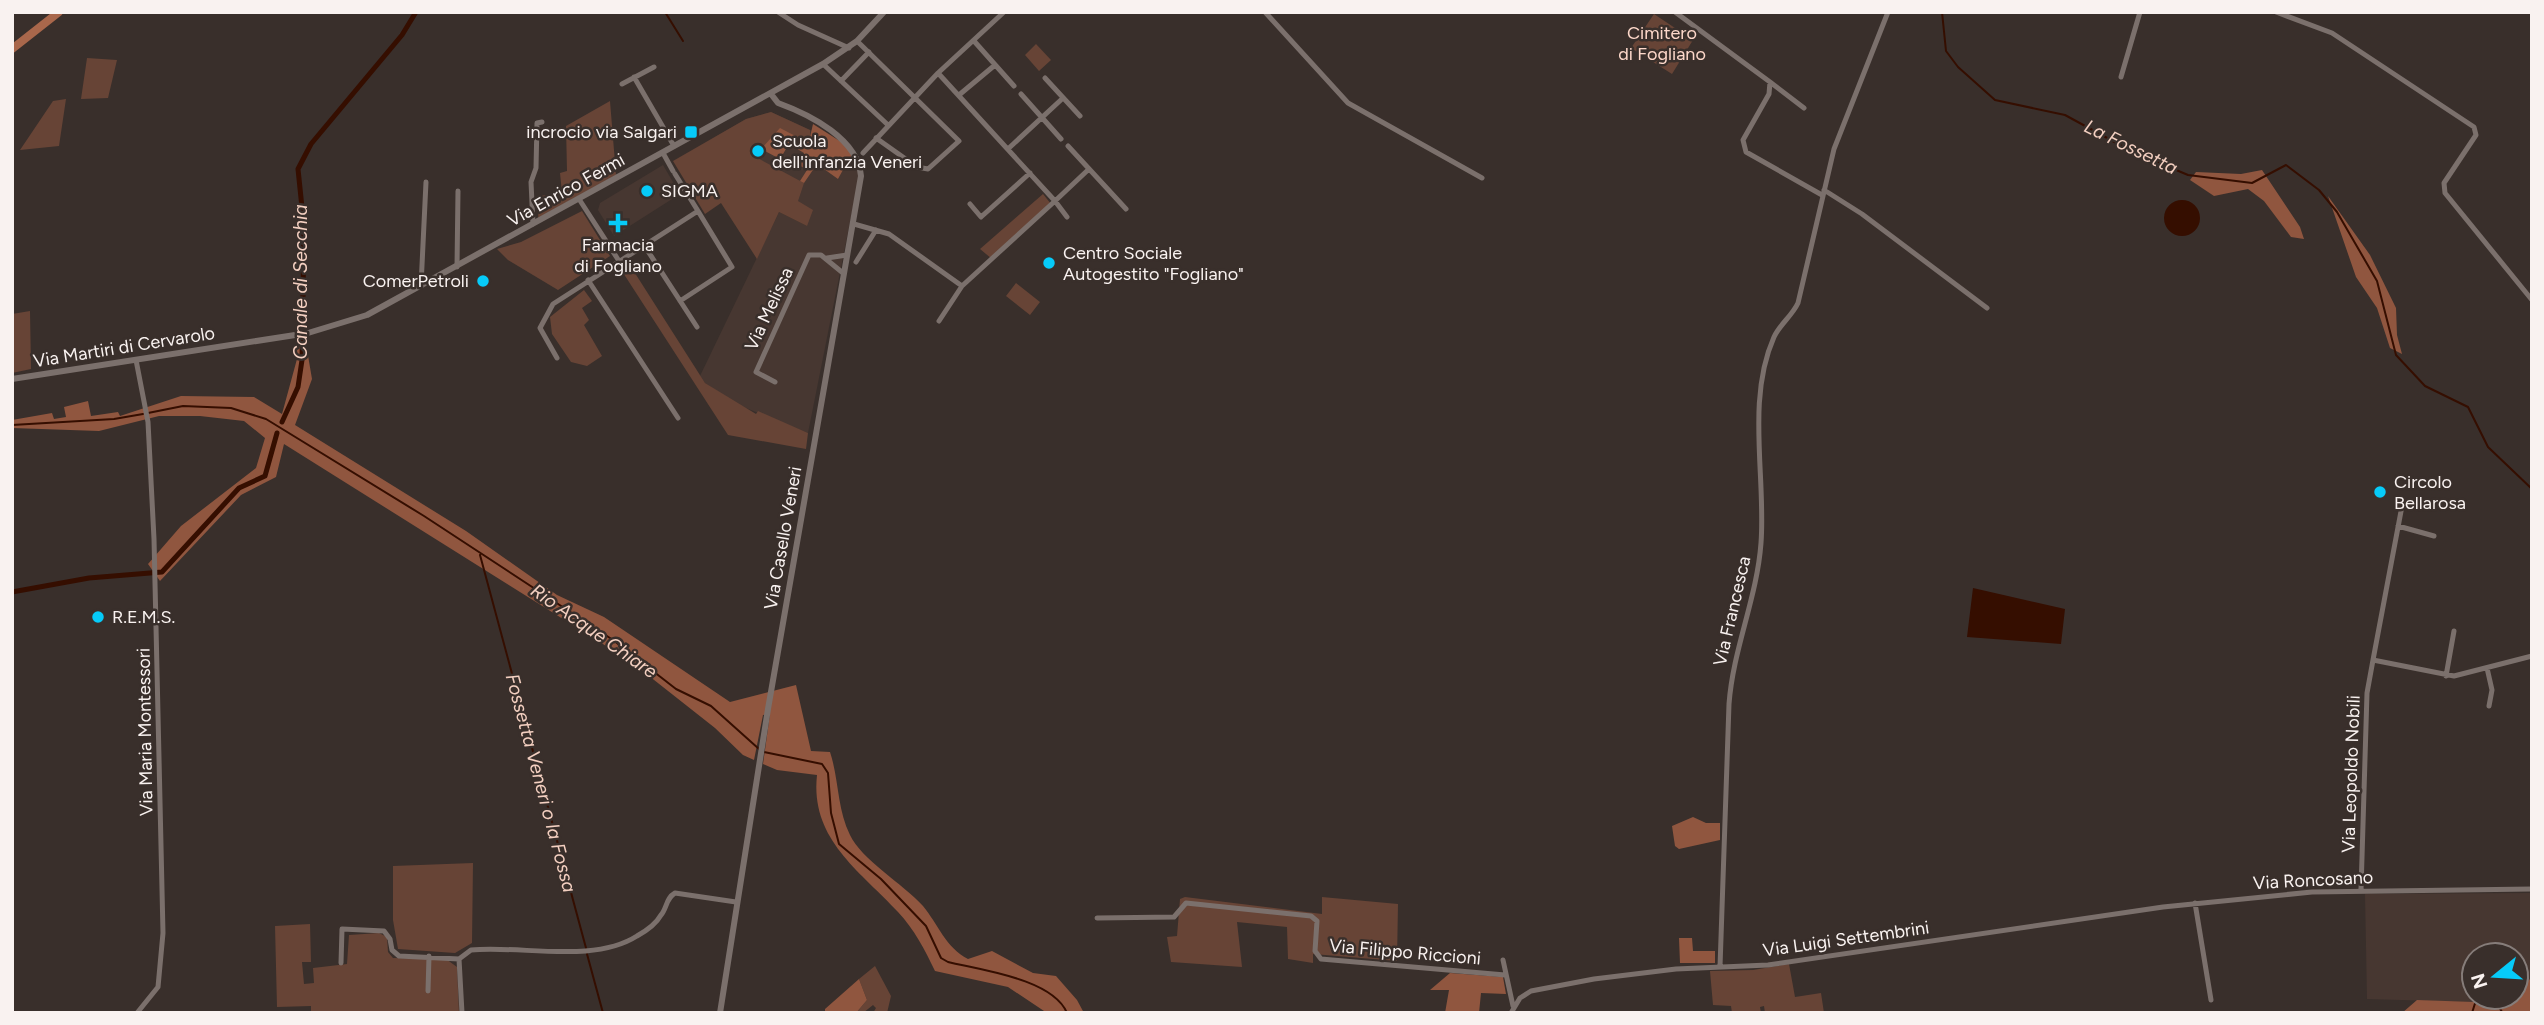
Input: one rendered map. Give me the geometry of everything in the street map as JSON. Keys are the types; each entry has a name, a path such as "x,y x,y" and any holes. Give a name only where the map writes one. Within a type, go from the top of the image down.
{"main road":[{"path":"12,49 59,12"}],"street":[{"path":"778,12 798,25 849,48"},
{"name":"Via Enrico Fermi","path":"240,344 308,333 367,315 823,64 849,48 884,12"},
{"path":"1265,12 1348,103 1482,178"},
{"path":"1675,12 1804,108"},
{"name":"Via Francesca","path":"1720,967 1730,688 1761,542 1762,387 1774,337 1792,317 1798,303 1823,192 1849,107 1888,12"},
{"path":"2121,77 2140,12"},
{"path":"2276,12 2332,33 2469,122 2477,133 2444,183 2445,193 2532,300"},
{"path":"863,153 938,73 999,14"},
{"path":"857,41 959,141 928,169 917,167 876,138"},
{"path":"974,41 1014,86"},
{"path":"841,81 869,52"},
{"path":"823,64 888,125"},
{"path":"959,96 995,65"},
{"path":"622,84 654,67"},
{"path":"938,73 1009,148 1067,217"},
{"path":"634,77 674,146"},
{"path":"1045,78 1080,116"},
{"path":"1770,82 1769,94 1745,134 1744,148 1856,209 1987,308"},
{"name":"Via Casello Veneri","path":"720,1013 736,902 861,176 854,150 848,144 786,106 774,92"},
{"path":"1021,94 1061,139"},
{"path":"1009,148 1063,98"},
{"path":"533,224 531,182 536,168 537,123 542,122"},
{"path":"1068,146 1126,209"},
{"path":"663,153 732,267 680,301"},
{"path":"939,321 962,286 1089,169"},
{"path":"970,204 981,217 1031,173"},
{"path":"421,286 426,182"},
{"path":"457,267 458,191"},
{"path":"579,199 619,261"},
{"path":"557,358 541,333 540,325 553,304 698,211"},
{"path":"854,224 889,234 962,286"},
{"path":"856,262 876,230"},
{"path":"644,245 697,327"},
{"name":"Via Melissa","path":"775,382 756,372 810,255 815,253 827,258 847,256"},
{"path":"827,258 844,273"},
{"path":"588,280 677,418"},
{"name":"Via Martiri di Cervarolo","path":"12,379 240,344"},
{"name":"Via Maria Montessori","path":"136,360 147,419 155,572 163,933 158,987 137,1013"},
{"name":"Via Leopoldo Nobili","path":"2361,890 2367,693 2402,506"},
{"path":"2398,526 2434,536"},
{"path":"2446,676 2454,631"},
{"path":"2373,660 2446,676 2532,656"},
{"path":"2487,668 2492,690 2489,706"},
{"name":"Via Roncosano","path":"2195,903 2361,890 2532,889"},
{"path":"341,963 342,929 377,929 388,935 396,954 458,959 475,950 589,949 623,943 655,923 671,895 675,893 736,902"},
{"name":"Via Filippo Riccioni","path":"1097,918 1174,917 1186,903 1311,916 1318,921 1315,951 1321,959 1505,975"},
{"path":"2195,903 2211,1000"},
{"name":"Via Luigi Settembrini","path":"1513,1006 1536,989 1652,971 1768,965 2195,903"},
{"path":"428,991 429,956"},
{"path":"458,959 462,1013"},
{"name":"Via Filippo Riccioni","path":"1503,960 1513,1006"},
{"path":"1511,1013 1513,1006"}],"shaded area":[{"path":"771,112 832,140 838,179 844,167 850,170 855,159 859,177 808,433 736,404 705,383 700,376 779,212 807,226 798,201 715,137 746,119"},
{"path":"813,124 846,145 855,159 850,170 844,168 838,179 817,164 804,183 800,181 807,170 799,165 804,153 789,144 780,159 761,149 780,128 805,141 810,137"},
{"path":"663,165 680,194 614,236 598,210 600,203"},
{"path":"2262,170 2300,227 2304,239 2291,237 2264,201 2248,189 2214,196 2190,180 2196,172 2241,174"},
{"path":"2328,196 2370,255 2396,308 2397,335 2402,354 2390,348 2377,308 2356,277"},
{"path":"2182,200 2194,206 2200,218 2194,230 2182,236 2170,230 2164,218 2170,206"},
{"path":"305,338 312,379 295,425 466,531 557,595 604,617 730,702 796,685 811,751 830,752 840,804 855,844 923,906 948,942 960,954 968,959 992,951 1033,973 1056,976 1077,1000 1084,1013 1047,1013 1008,987 935,971 919,940 904,919 853,867 829,835 821,818 817,798 817,775 777,770 763,764 770,714 763,715 754,760 743,755 715,728 630,661 284,444 276,477 241,495 160,581 148,564 181,526 256,468 265,438 244,421 200,416 159,416 99,431 12,428 12,420 52,413 54,419 66,417 64,407 88,401 91,416 118,412 120,416 181,396 254,397 282,414 297,359 297,339"},
{"path":"1973,588 2065,609 2061,644 1967,637"},
{"path":"1693,817 1706,823 1720,823 1720,840 1679,849 1675,846 1672,826"},
{"path":"2532,893 2530,979 2530,941 2460,941 2460,1002 2367,999 2365,894"},
{"path":"1679,938 1692,938 1693,951 1715,951 1715,963 1680,963"},
{"path":"1450,973 1503,977 1506,994 1481,993 1479,1013 1445,1013 1449,990 1430,990"},
{"path":"859,979 867,1000 856,1013 825,1013 825,1009"},
{"path":"2530,979 2532,1013 2402,1013 2417,1000 2460,1001 2460,1011 2530,1011"}],"green space":[{"name":"Cimitero di Fogliano","path":"1654,14 1693,40 1672,74 1631,48"},
{"path":"1036,44 1051,60 1039,71 1025,55"},
{"path":"87,58 117,60 108,98 81,99"},
{"path":"66,99 59,146 20,150 53,101"},
{"path":"610,101 616,175 538,218 540,196 562,193 560,173 567,171 566,126"},
{"path":"771,112 810,130 810,137 805,141 761,149 752,155 804,183 798,201 813,210 807,226 779,212 757,259 721,203 705,214 673,161 746,119"},
{"path":"1043,194 1051,204 992,259 980,249"},
{"path":"582,211 610,256 558,290 508,260 497,249 521,242"},
{"path":"626,259 705,383 756,414 758,411 808,433 806,449 728,435 618,265"},
{"path":"1016,283 1040,302 1030,315 1006,296"},
{"path":"584,290 592,301 582,308 589,320 584,325 602,356 587,366 571,362 552,334 550,317"},
{"path":"30,311 31,369 12,373 12,314"},
{"path":"473,863 472,943 455,953 398,949 393,920 393,866"},
{"path":"1185,897 1322,914 1322,897 1398,904 1397,961 1313,954 1313,963 1288,959 1287,927 1237,922 1242,967 1171,962 1167,937 1177,936 1180,899"},
{"path":"310,924 311,962 302,962 304,984 314,983 313,968 347,964 349,935 379,933 387,937 388,952 393,958 446,959 457,967 459,1013 311,1013 311,1006 277,1007 275,926"},
{"path":"1789,964 1795,997 1821,993 1824,1013 1765,1013 1764,1006 1760,1007 1761,1013 1732,1013 1731,1006 1713,1005 1710,971 1753,970"},
{"path":"875,966 891,996 887,1013 873,1013 876,1008 873,1005 863,1013 856,1013 867,1000 859,979"}],"waterway":[{"name":"Canale di Secchia","path":"282,422 298,387 302,360 304,227 298,169 311,144 402,35 416,12"},
{"path":"665,12 683,41"},
{"name":"La Fossetta","path":"1942,12 1946,51 1958,67 1995,100 2065,115 2131,151 2188,175 2252,183 2286,165 2319,190 2337,212 2377,281 2396,355 2425,386 2468,407 2488,447 2532,489"},
{"name":"Rio Acque Chiare","path":"148,413 183,406 231,408 266,419 424,516 613,640 676,689 711,706 759,749"},
{"name":"Rio Acque Chiare","path":"12,425 114,419 143,414"},
{"name":"Canale di Secchia","path":"12,592 89,578 162,572 239,488 265,476 277,433"},
{"name":"Fossetta Veneri o la Fossa","path":"480,555 586,948"},
{"name":"Rio Acque Chiare","path":"764,752 822,764 828,773 831,813 839,844 881,879 926,926 941,958 1032,984 1059,1001 1067,1013"},
{"name":"Fossetta Veneri o la Fossa","path":"587,954 603,1013"}],"place":[{"name":"incrocio via Salgari","path":"691,132"},
{"name":"Scuola dell'infanzia Veneri","path":"758,151"},
{"name":"SIGMA","path":"647,191"},
{"name":"Farmacia di Fogliano","path":"618,223"},
{"name":"Centro Sociale Autogestito \"Fogliano\"","path":"1049,263"},
{"name":"ComerPetroli","path":"483,281"},
{"name":"Circolo Bellarosa","path":"2380,492"},
{"name":"R.E.M.S.","path":"98,617"}]}
